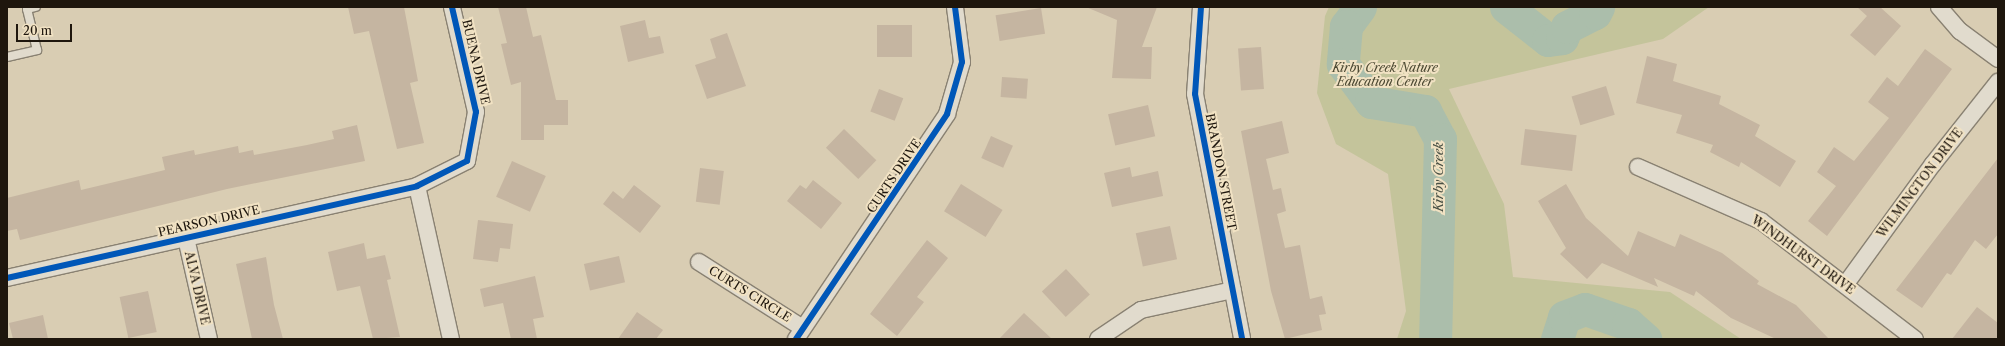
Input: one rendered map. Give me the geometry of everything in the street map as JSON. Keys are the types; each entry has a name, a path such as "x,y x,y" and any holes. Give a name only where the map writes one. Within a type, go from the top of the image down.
{"street":[{"name":"BUENA DRIVE","path":"417,186 467,161 476,112 452,7"},
{"name":"CURTS DRIVE","path":"799,333 904,183 947,114 962,62 955,7"},
{"name":"BRANDON STREET","path":"1201,7 1195,94 1242,339"},
{"path":"1939,7 1960,31 1998,59"},
{"name":"WILMINGTON DRIVE","path":"1845,284 1933,164 1998,82"},
{"name":"WINDHURST DRIVE","path":"1638,167 1761,221 1915,339"},
{"name":"PEARSON DRIVE","path":"7,278 417,186"},
{"path":"417,186 451,339"},
{"name":"ALVA DRIVE","path":"186,238 209,339"},
{"name":"CURTS CIRCLE","path":"699,262 799,333"},
{"path":"1098,339 1141,310 1233,290"}],"lane":[{"path":"7,57 37,50 28,9 36,7"}],"green space":[{"name":"Kirby Creek Nature Education Center","path":"1329,7 1709,7 1663,39 1449,89 1504,204 1513,277 1670,292 1741,339 1397,339 1406,311 1388,174 1336,144 1317,93 1325,16"}],"building":[{"path":"348,7 404,7 418,81 410,83 424,143 397,149 369,31 354,34"},
{"path":"498,7 526,7 533,37 541,35 556,100 568,100 568,125 544,125 544,140 521,140 521,82 511,85 501,44 507,43"},
{"path":"1086,7 1157,7 1142,47 1152,47 1151,79 1112,78 1117,20"},
{"path":"1857,7 1880,7 1901,26 1875,56 1850,35 1867,16"},
{"path":"1041,8 1045,34 1000,41 996,15"},
{"path":"645,20 649,38 660,36 664,53 628,62 620,26"},
{"path":"877,25 912,25 912,57 877,57"},
{"path":"727,33 746,86 707,99 695,65 716,58 710,39"},
{"path":"1261,47 1264,89 1241,91 1238,49"},
{"path":"1925,49 1952,69 1827,236 1808,221 1836,186 1817,172 1834,147 1854,161 1889,118 1868,102 1887,77 1898,86"},
{"path":"1647,56 1677,64 1673,81 1721,96 1719,104 1760,125 1755,136 1796,161 1780,187 1741,162 1739,167 1710,152 1713,145 1676,133 1682,115 1636,103"},
{"path":"1002,77 1028,79 1027,99 1001,97"},
{"path":"1606,86 1615,115 1580,125 1572,97"},
{"path":"879,89 903,98 895,121 870,111"},
{"path":"1148,105 1155,136 1115,145 1108,114"},
{"path":"1282,121 1289,153 1266,159 1273,190 1281,188 1286,211 1277,214 1285,248 1300,245 1310,299 1322,296 1326,314 1319,315 1322,330 1285,339 1271,291 1241,131"},
{"path":"357,125 365,161 227,189 20,240 17,229 7,231 7,198 79,180 81,190 165,170 162,157 194,150 195,155 238,146 239,153 253,150 254,155 307,145 334,139 332,131"},
{"path":"844,129 876,160 858,179 826,148"},
{"path":"1525,129 1577,135 1572,171 1521,165"},
{"path":"991,136 1013,146 1003,168 981,158"},
{"path":"1998,158 1998,234 1986,249 1975,240 1951,275 1947,273 1922,308 1896,290"},
{"path":"512,161 546,176 530,212 496,197"},
{"path":"1130,167 1132,177 1158,171 1163,196 1112,207 1104,173"},
{"path":"700,168 724,171 720,205 696,202"},
{"path":"813,180 842,203 821,229 787,201 800,185 806,189"},
{"path":"961,184 1003,210 986,237 944,211"},
{"path":"1566,184 1586,218 1628,256 1638,231 1675,247 1680,234 1722,253 1759,281 1757,284 1796,305 1829,339 1776,339 1731,318 1696,291 1694,296 1654,278 1658,287 1602,263 1587,279 1560,254 1566,248 1538,201"},
{"path":"634,185 661,206 640,233 603,204 613,191 623,199"},
{"path":"478,220 513,224 510,249 500,248 498,262 473,259"},
{"path":"1170,226 1177,259 1143,267 1136,233"},
{"path":"927,240 948,258 917,297 924,302 897,336 870,314"},
{"path":"364,243 367,259 385,255 391,279 387,280 400,337 373,339 360,286 337,291 328,252"},
{"path":"619,256 625,282 590,290 584,264"},
{"path":"266,257 274,305 283,339 252,339 236,264"},
{"path":"1066,269 1090,295 1066,317 1042,292"},
{"path":"535,276 544,317 533,319 537,339 511,339 503,303 484,307 480,289"},
{"path":"148,291 157,332 128,338 120,297"},
{"path":"1977,307 1998,323 1998,339 1952,339"},
{"path":"637,312 663,330 656,339 618,339"},
{"path":"1024,313 1052,339 999,339"},
{"path":"43,315 48,339 13,339 9,323"}],"waterway":[{"name":"Kirby Creek","path":"1360,7 1346,26 1343,64 1371,102 1425,111 1440,139 1435,339"},
{"name":"Kirby Creek","path":"1506,7 1548,40 1562,38 1567,27 1595,13 1598,7"},
{"name":"Kirby Creek","path":"1557,339 1564,317 1585,309 1628,324 1645,339"}],"cycle path":[{"path":"7,278 417,186 467,161 476,112 452,7"},
{"path":"796,339 947,114 962,62 955,7"},
{"path":"1201,7 1195,94 1242,339"}]}
